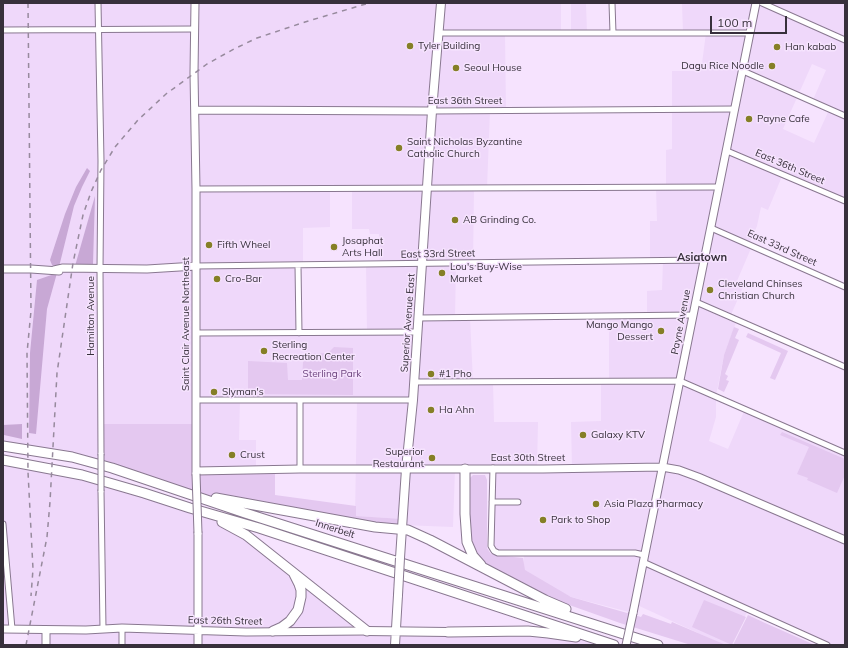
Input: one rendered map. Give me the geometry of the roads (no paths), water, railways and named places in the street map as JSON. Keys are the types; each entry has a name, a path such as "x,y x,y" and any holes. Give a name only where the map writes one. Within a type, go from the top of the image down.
{"highway":[{"name":"Innerbelt","path":"3,446 72,458 112,468 181,490 245,513 658,645"},
{"path":"3,460 82,474 259,528 614,645"},
{"path":"465,469 465,514 467,542 473,556 486,570"},
{"path":"181,490 242,503 375,527 402,529 418,535 545,600 621,632"},
{"path":"190,508 240,531 367,631"},
{"path":"274,631 282,627 295,616 300,604 301,590 299,584 289,569"},
{"path":"448,632 499,631 548,633 567,635 614,645"}],"main road":[{"name":"Superior Avenue East","path":"395,645 406,469 413,400 432,111 440,33 441,3"},
{"name":"East 26th Street","path":"367,631 448,632"}],"street":[{"name":"Hamilton Avenue","path":"98,3 100,161 100,454 103,629"},
{"name":"Saint Clair Avenue Northeast","path":"195,3 198,645"},
{"path":"612,3 613,33"},
{"name":"Payne Avenue","path":"626,645 756,3"},
{"path":"762,3 845,40"},
{"path":"3,30 194,29"},
{"path":"440,33 750,33"},
{"path":"742,71 845,116"},
{"name":"East 36th Street","path":"195,110 432,111 735,109"},
{"name":"East 36th Street","path":"727,151 845,201"},
{"path":"196,189 719,187"},
{"name":"East 33rd Street","path":"711,228 845,287"},
{"name":"East 33rd Street","path":"3,269 90,272 100,269 147,269 196,266 704,260"},
{"path":"298,265 299,333"},
{"path":"696,302 845,367"},
{"path":"418,318 693,315"},
{"path":"196,333 418,332"},
{"path":"414,382 680,381 845,453"},
{"path":"196,400 413,400"},
{"path":"300,400 300,469"},
{"name":"East 30th Street","path":"196,473 300,469 564,469 662,467 679,470 698,477 845,540"},
{"path":"493,468 491,546 494,551 498,553 635,553 644,559 827,645"},
{"path":"492,502 518,502"},
{"path":"3,524 12,629"},
{"path":"122,628 122,645"},
{"name":"East 26th Street","path":"3,629 86,630 122,628 367,631"},
{"path":"46,630 46,645"}],"railway":[{"path":"28,3 31,311 27,353 28,472 33,569 31,596"},
{"path":"26,645 47,537 57,373 73,263 83,215 101,170 115,147 138,120 166,94 207,64 257,38 369,3"}],"place":[{"name":"Tyler Building","path":"410,46"},
{"name":"Han kabab","path":"777,47"},
{"name":"Dagu Rice Noodle","path":"772,66"},
{"name":"Seoul House","path":"456,68"},
{"name":"Payne Cafe","path":"749,119"},
{"name":"Saint Nicholas Byzantine Catholic Church","path":"399,148"},
{"name":"AB Grinding Co.","path":"455,220"},
{"name":"Fifth Wheel","path":"209,245"},
{"name":"Josaphat Arts Hall","path":"334,247"},
{"name":"Lou's Buy-Wise Market","path":"442,273"},
{"name":"Cro-Bar","path":"217,279"},
{"name":"Cleveland Chinses Christian Church","path":"710,290"},
{"name":"Mango Mango Dessert","path":"661,331"},
{"name":"Sterling Recreation Center","path":"264,351"},
{"name":"#1 Pho","path":"431,374"},
{"name":"Slyman's","path":"214,392"},
{"name":"Ha Ahn","path":"431,410"},
{"name":"Galaxy KTV","path":"583,435"},
{"name":"Crust","path":"232,455"},
{"name":"Superior Restaurant","path":"432,458"},
{"name":"Asia Plaza Pharmacy","path":"596,504"},
{"name":"Park to Shop","path":"543,520"}],"district":[{"name":"Asiatown","path":"702,258"}],"park label":[{"name":"Sterling Park","path":"332,374"}]}
